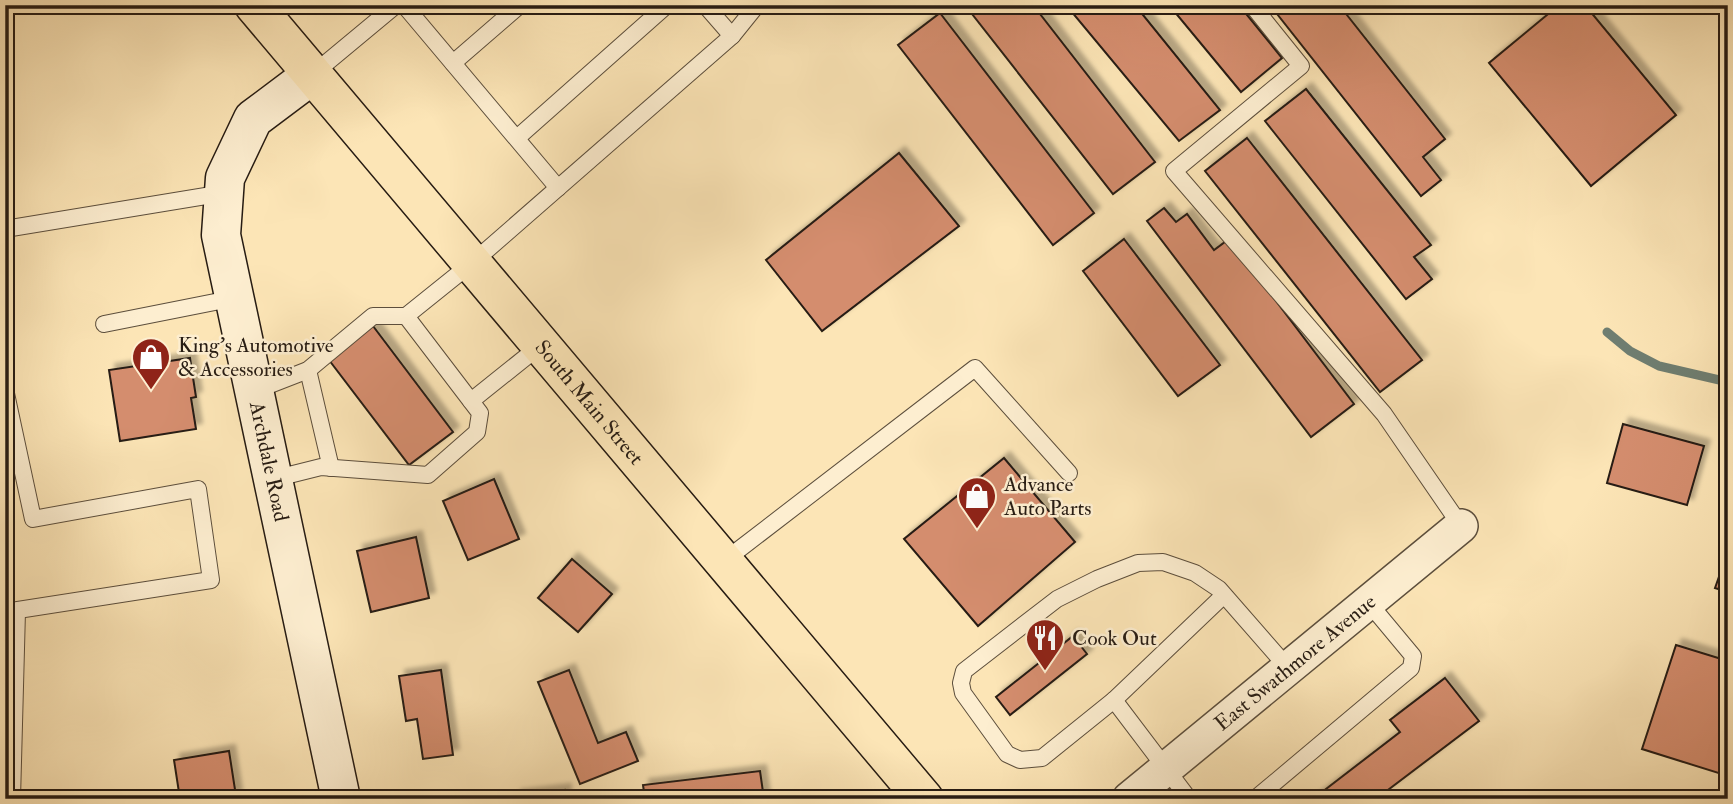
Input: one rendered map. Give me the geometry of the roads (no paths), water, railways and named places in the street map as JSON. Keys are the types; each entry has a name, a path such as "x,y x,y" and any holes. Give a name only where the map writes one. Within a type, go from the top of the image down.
{"main road":[{"name":"South Main Street","path":"258,7 924,799"},
{"name":"Archdale Road","path":"313,74 253,119 225,178 221,235 341,799"}],"street":[{"name":"East Swathmore Avenue","path":"1129,799 1461,526"}],"lane":[{"path":"313,74 396,5"},
{"path":"404,5 558,188"},
{"path":"453,63 520,5"},
{"path":"517,138 667,5"},
{"path":"705,5 732,36"},
{"path":"254,391 308,370 373,316 406,316 472,263 732,36 757,5"},
{"path":"1252,5 1301,66 1174,171 1384,414 1461,526"},
{"path":"5,229 224,193"},
{"path":"104,324 235,298"},
{"path":"273,479 321,467 428,475 477,432 480,413 406,316"},
{"path":"471,401 541,345"},
{"path":"723,561 975,368 1069,473"},
{"path":"308,370 331,467"},
{"path":"5,389 33,519 198,489 211,580 11,611 12,799"},
{"path":"1224,596 1114,700 1042,758 1020,760 1007,754 963,693 961,683 964,671 1057,599 1138,563 1163,562 1195,573 1224,596 1288,668"},
{"path":"1255,799 1411,668 1413,656 1368,602"},
{"path":"1114,700 1189,799"}],"waterway":[{"path":"1607,332 1630,351 1659,366 1728,382"}],"place":[{"name":"King's Automotive & Accessories","path":"151,391"},
{"name":"Advance Auto Parts","path":"977,530"},
{"name":"Cook Out","path":"1045,672"}]}
